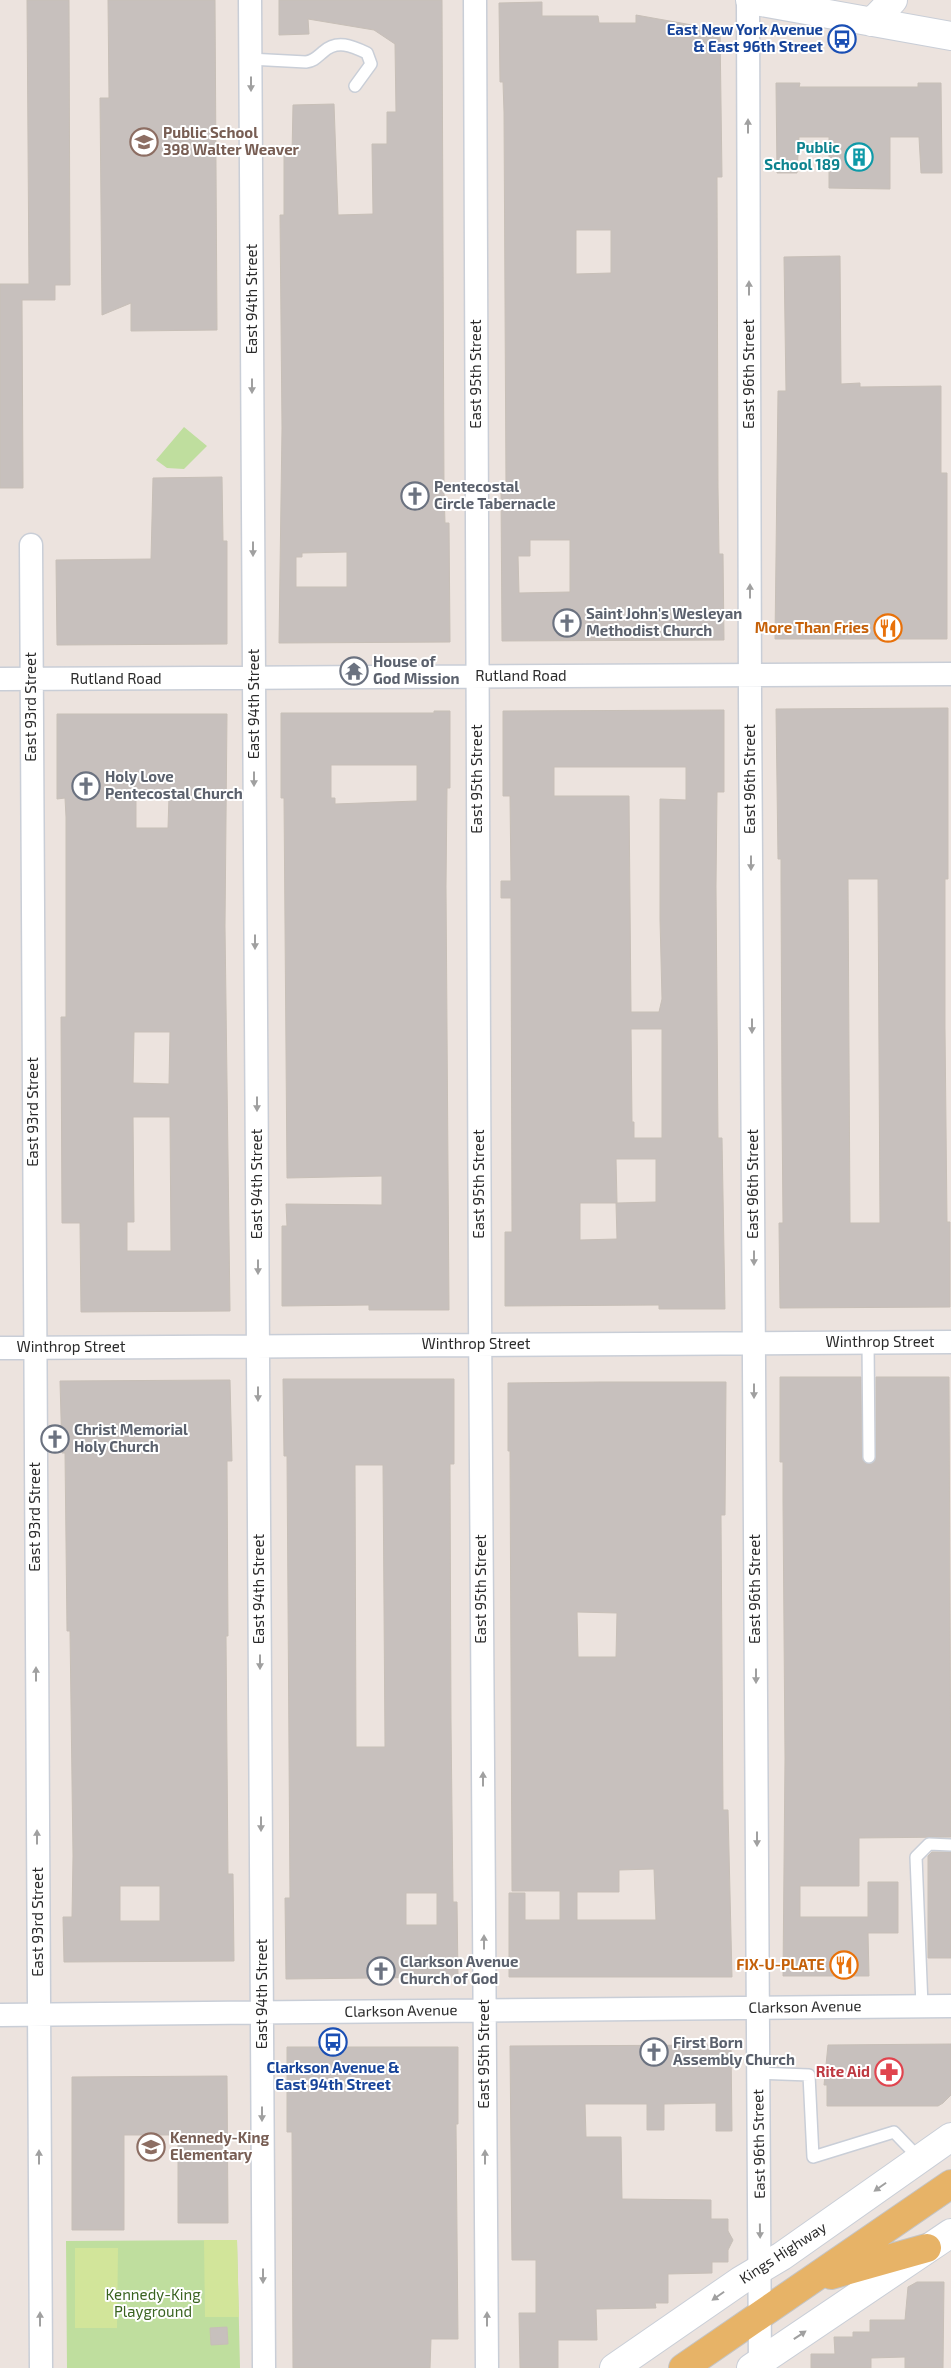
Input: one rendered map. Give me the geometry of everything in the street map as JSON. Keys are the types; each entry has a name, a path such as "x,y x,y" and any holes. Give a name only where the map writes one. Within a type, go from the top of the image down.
{"main road":[{"path":"682,2368 951,2184"},
{"path":"810,2280 927,2248"}],"street":[{"name":"East 94th Street","path":"250,0 264,2368"},
{"name":"East 95th Street","path":"475,0 476,677 487,2368"},
{"path":"749,0 951,36"},
{"name":"East 96th Street","path":"749,0 750,675 760,2314 757,2366"},
{"path":"872,22 893,0"},
{"name":"East 93rd Street","path":"31,545 40,2368"},
{"name":"Rutland Road","path":"0,679 951,674"},
{"name":"Winthrop Street","path":"0,1348 868,1341 951,1342"},
{"name":"Clarkson Avenue","path":"0,2015 951,2006"},
{"name":"Kings Highway","path":"614,2368 951,2137"},
{"path":"757,2366 951,2233"}],"lane":[{"path":"251,60 306,62 312,61 328,47 349,45 367,53 371,64 355,86"},
{"path":"868,1341 868,1457"},
{"path":"922,2006 916,1857 929,1844 951,1845"},
{"path":"758,2073 809,2075 813,2157 894,2132 920,2159"}],"green space":[{"path":"184,427 207,446 184,469 167,468 156,460"},
{"path":"204,2240 237,2240 239,2317 205,2317"},
{"name":"Kennedy-King Playground","path":"237,2240 240,2368 67,2368 66,2241"},
{"path":"75,2248 118,2248 117,2328 75,2328"}],"building":[{"path":"27,0 69,0 70,285 55,285 55,300 22,300 23,488 0,488 0,284 29,284"},
{"path":"108,0 215,0 217,330 131,331 131,303 102,315 100,98 109,98"},
{"path":"279,0 442,0 444,491 445,523 449,523 450,642 279,643 282,428 280,215 284,215 284,155 292,155 293,105 334,104 338,215 373,214 372,144 387,144 387,112 396,112 395,44 374,30 308,19 309,34 279,35","holes":["347,552 347,587 296,587 296,557 302,557 302,553"]},
{"path":"542,2 542,16 598,16 599,23 636,23 636,15 720,30 722,177 717,177 718,487 719,554 723,554 724,640 502,641 501,489 506,489 504,112 503,82 500,82 499,3","holes":["576,230 611,230 611,273 576,274","530,540 570,540 570,592 519,593 518,556 530,556"]},
{"name":"Public School 189","path":"776,83 800,83 799,87 918,87 918,83 941,83 942,173 921,173 919,137 890,137 890,189 829,188 829,137 799,137 797,173 777,173"},
{"path":"840,256 841,384 860,383 860,387 941,386 941,473 947,473 947,639 775,639 778,391 786,391 784,257"},
{"path":"222,477 223,541 227,541 227,644 57,645 56,560 151,559 153,478"},
{"path":"948,708 948,879 945,879 945,1029 947,1222 950,1222 950,1307 780,1308 779,1223 783,1223 781,859 778,859 776,709","holes":["848,879 878,879 880,1223 850,1223"]},
{"path":"724,710 724,792 717,792 716,886 718,1138 722,1138 725,1309 659,1309 659,1305 505,1306 505,1232 512,1232 511,898 501,898 501,881 511,881 510,796 503,796 503,711","holes":["554,767 686,767 686,800 660,799 662,999 659,1012 631,1012 629,796 554,796","631,1029 662,1029 662,1138 634,1138 634,1122 632,1122","616,1159 656,1159 656,1202 617,1203","580,1203 616,1203 617,1239 580,1240"]},
{"path":"434,711 450,711 450,788 447,788 446,886 449,1310 369,1310 369,1305 282,1306 282,1226 287,1226 286,1204 382,1205 382,1176 287,1178 284,798 281,798 281,713 434,713","holes":["331,765 417,765 417,801 335,804 335,798 331,798"]},
{"path":"57,714 227,714 225,926 230,1311 81,1312 80,1223 62,1223 61,1017 66,1017 66,817 65,798 57,799","holes":["139,795 169,796 168,828 136,828 136,799 139,799","134,1032 170,1032 169,1084 133,1083","133,1117 170,1117 171,1251 127,1251 127,1222 134,1222"]},
{"path":"780,1377 861,1377 862,1457 865,1463 870,1464 875,1461 876,1457 876,1377 949,1377 951,1837 859,1838 859,1886 800,1886 800,1917 868,1917 868,1882 898,1882 898,1933 868,1933 869,1976 783,1976 785,1758 783,1462 780,1462"},
{"path":"283,1379 454,1379 454,1464 450,1464 451,1721 453,1902 457,1902 458,1977 286,1979 285,1898 290,1898 287,1456 284,1456","holes":["355,1465 383,1465 385,1747 356,1747","406,1893 437,1893 437,1925 406,1925"]},
{"path":"230,1380 232,1461 227,1461 228,1636 226,1636 228,1874 233,1874 234,1961 64,1962 63,1917 72,1917 73,1856 70,1631 67,1631 65,1453 62,1453 60,1381","holes":["120,1886 160,1886 160,1921 120,1921"]},
{"path":"726,1382 725,1515 721,1515 723,1810 728,1810 732,1977 509,1977 509,1893 525,1893 525,1920 560,1920 560,1891 512,1891 508,1383","holes":["577,1612 617,1613 616,1657 578,1657","654,1869 656,1920 577,1920 577,1892 619,1892 619,1870"]},
{"path":"932,1852 951,1852 951,1958 928,1958 928,1856"},
{"path":"951,2044 951,2095 938,2106 827,2106 827,2085 824,2085 828,2045"},
{"path":"731,2045 732,2131 716,2131 716,2103 664,2104 664,2130 647,2130 647,2104 585,2104 586,2137 621,2137 622,2199 711,2200 711,2219 728,2219 728,2231 733,2240 728,2250 728,2262 712,2262 712,2273 668,2274 668,2303 655,2303 656,2308 596,2309 597,2340 558,2340 558,2368 520,2368 519,2313 536,2313 536,2260 512,2260 510,2046"},
{"path":"287,2047 458,2047 458,2124 456,2124 458,2339 431,2339 430,2368 293,2368 292,2132 287,2132"},
{"path":"227,2076 228,2223 178,2223 178,2135 124,2135 124,2230 72,2230 72,2077"},
{"path":"917,2282 944,2282 943,2368 905,2368 905,2357 871,2358 871,2368 811,2368 811,2354 835,2354 834,2337 853,2337 853,2332 870,2332 870,2320 905,2320 908,2287"},
{"path":"227,2327 228,2344 211,2345 210,2328"}],"place":[{"name":"East New York Avenue & East 96th Street","path":"842,39"},
{"name":"Public School 398 Walter Weaver","path":"144,142"},
{"name":"Public School 189","path":"859,157"},
{"name":"Pentecostal Circle Tabernacle","path":"415,496"},
{"name":"Saint John's Wesleyan Methodist Church","path":"567,623"},
{"name":"More Than Fries","path":"888,628"},
{"name":"House of God Mission","path":"354,671"},
{"name":"Holy Love Pentecostal Church","path":"86,786"},
{"name":"Christ Memorial Holy Church","path":"55,1439"},
{"name":"FIX-U-PLATE","path":"844,1965"},
{"name":"Clarkson Avenue Church of God","path":"381,1971"},
{"name":"Clarkson Avenue & East 94th Street","path":"333,2042"},
{"name":"First Born Assembly Church","path":"654,2052"},
{"name":"Rite Aid","path":"889,2072"},
{"name":"Kennedy-King Elementary","path":"151,2147"}]}
